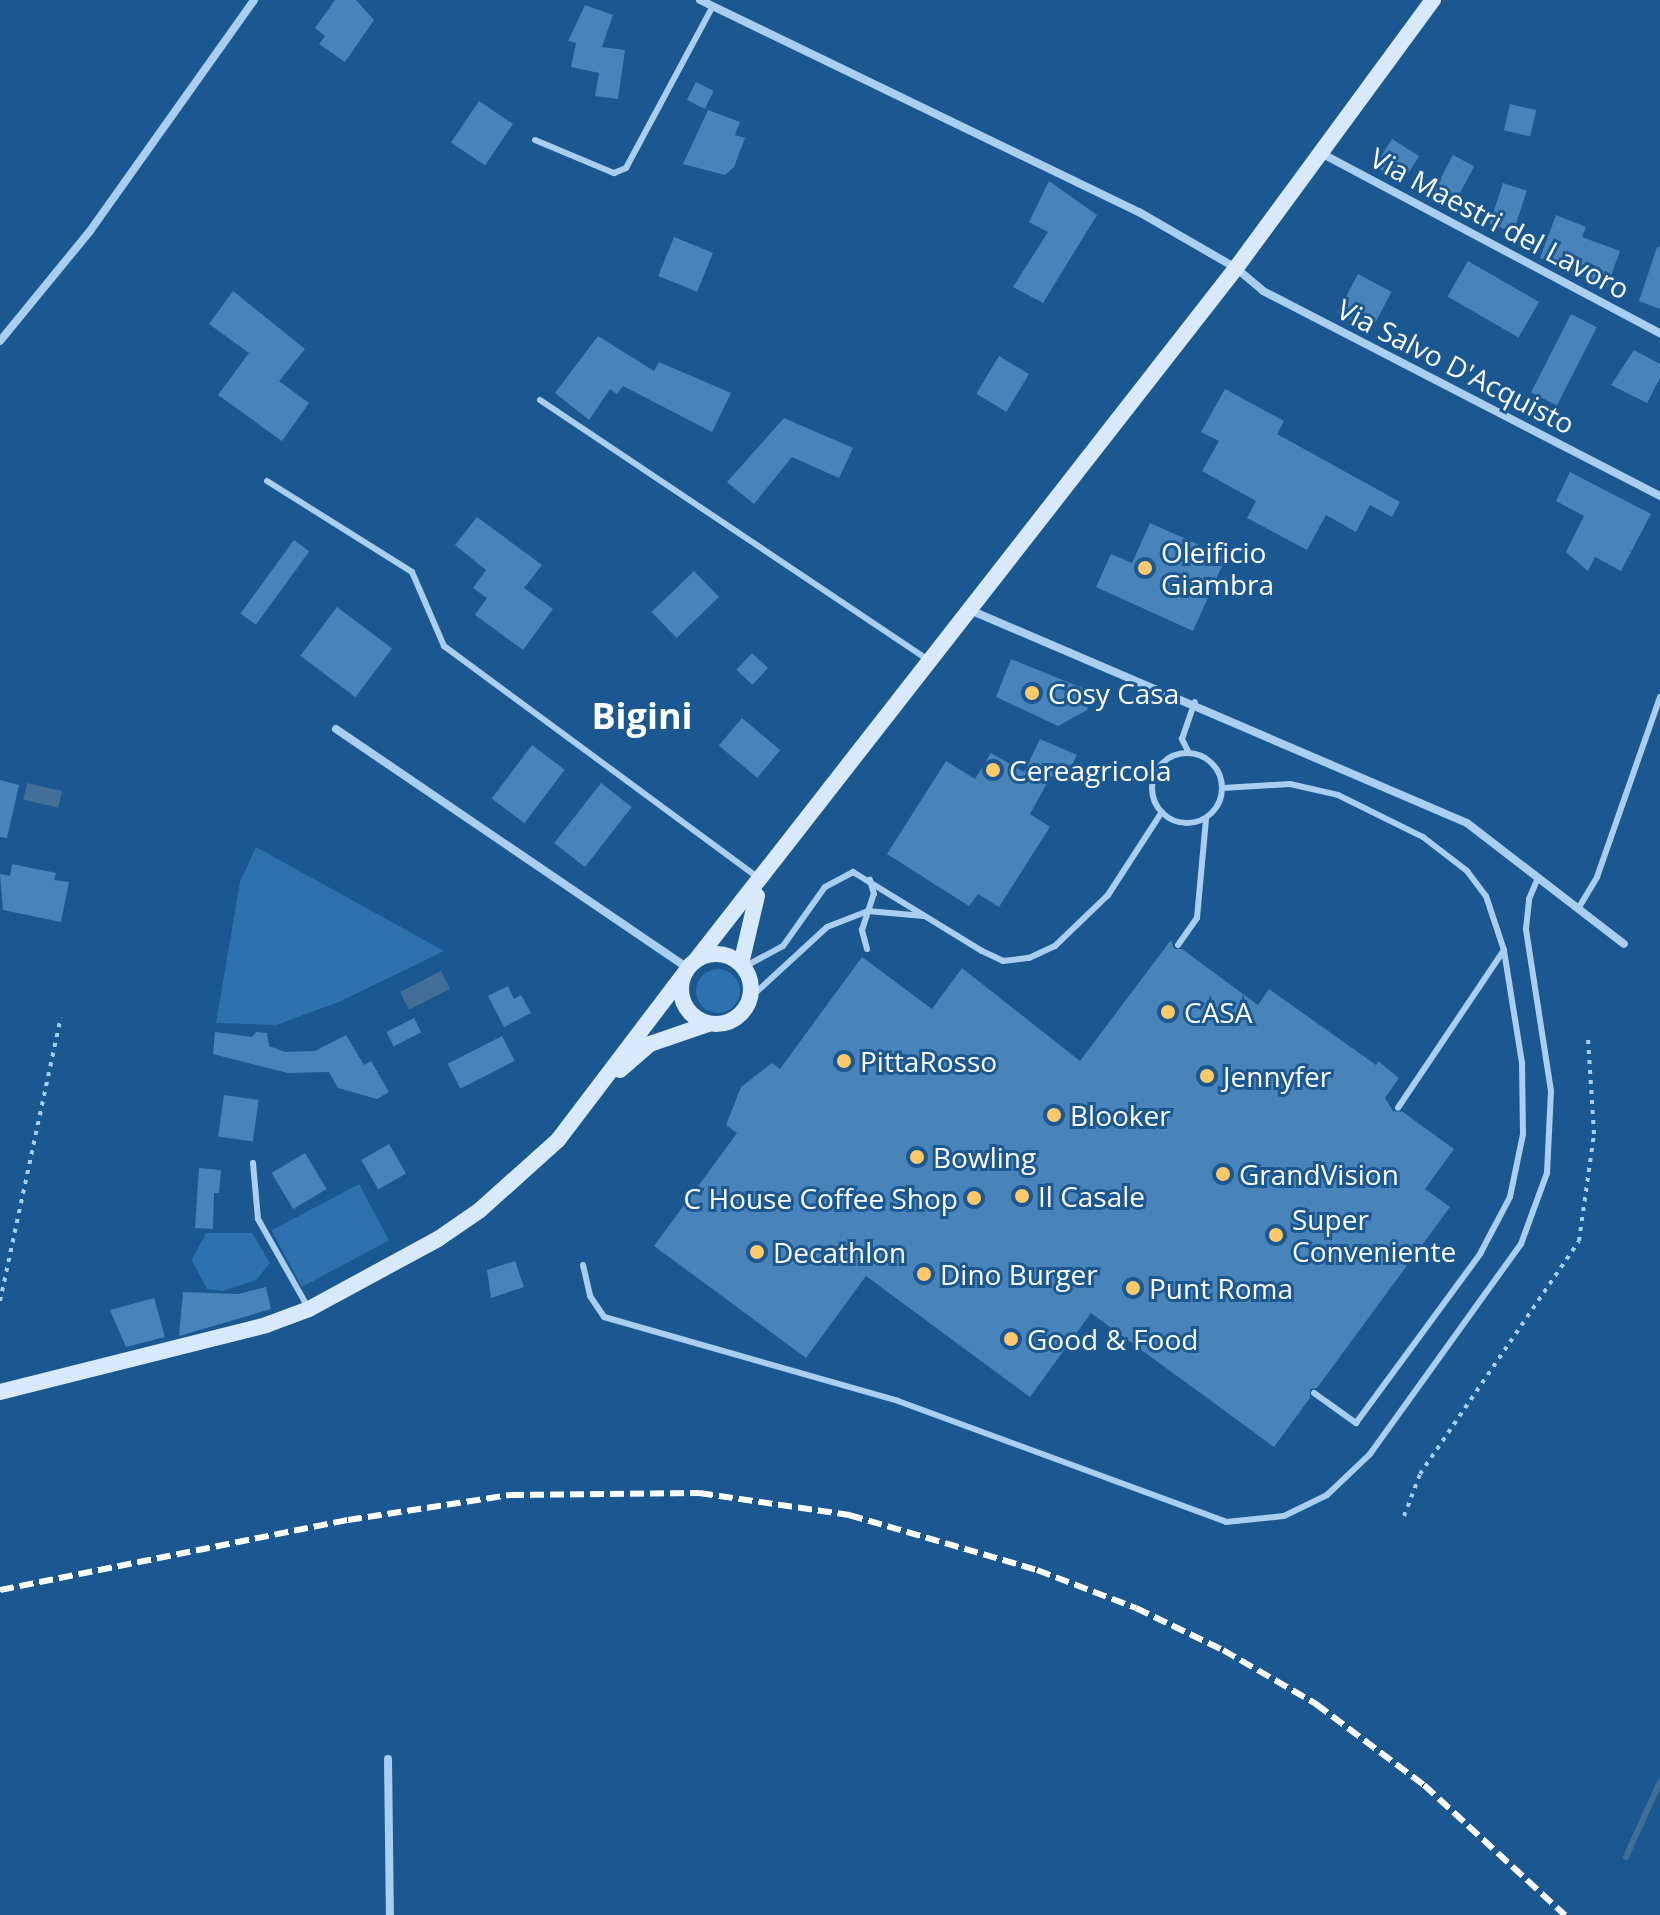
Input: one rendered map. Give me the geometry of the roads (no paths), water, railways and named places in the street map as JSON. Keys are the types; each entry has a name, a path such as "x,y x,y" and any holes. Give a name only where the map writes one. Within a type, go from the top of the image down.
{"main road":[{"path":"0,1392 230,1337 309,1309 438,1239 480,1210 558,1140 606,1082 689,967 763,881 969,610 1236,268 1433,0"},
{"path":"606,1082 650,1044 738,1017 751,997 742,966 749,915 763,881"},
{"path":"689,967 719,954 742,966"},
{"path":"689,967 685,1005 708,1024"}],"street":[{"path":"0,341 90,231 254,0"},
{"name":"Via Salvo D'Acquisto","path":"700,0 1139,212 1236,268 1263,291 1660,496"},
{"name":"Via Maestri del Lavoro","path":"1319,152 1660,333"},
{"path":"969,610 1195,702 1467,823 1624,944"},
{"path":"336,729 689,967"},
{"path":"388,1759 390,1915"}],"lane":[{"path":"535,140 614,173 626,168 713,6"},
{"path":"540,400 930,661"},
{"path":"267,481 412,572 444,646 763,881"},
{"path":"1578,909 1597,877 1660,697"},
{"path":"1189,753 1182,739 1195,702"},
{"path":"1206,819 1178,823 1162,812 1152,795 1154,776 1169,757 1189,753 1212,762 1223,788"},
{"path":"1223,788 1290,784 1338,795 1423,837 1467,871 1486,896 1504,950 1522,1063 1523,1134 1510,1197 1480,1254 1356,1423 1314,1393"},
{"path":"1178,945 1197,918 1206,819 1223,788"},
{"path":"742,966 783,946 825,887 847,873 866,876 1003,961 1029,958 1055,946 1108,895 1162,812"},
{"path":"866,876 874,894 862,930 867,949"},
{"path":"583,1265 590,1296 604,1317 898,1401 1226,1522 1284,1516 1327,1495 1370,1454 1521,1244 1547,1173 1550,1105 1526,929 1529,899 1538,878"},
{"path":"751,997 805,942 868,911 927,916"},
{"path":"1398,1108 1504,950"},
{"path":"253,1163 258,1219 309,1309"}],"waterway":[{"path":"1626,1857 1660,1782"}],"railway":[{"path":"0,1590 348,1520 510,1495 699,1493 849,1515 1037,1570 1136,1608 1223,1650 1316,1704 1424,1785 1565,1915"}],"place":[{"name":"Oleificio Giambra","path":"1145,568"},
{"name":"Cosy Casa","path":"1032,693"},
{"name":"Cereagricola","path":"993,770"},
{"name":"CASA","path":"1168,1012"},
{"name":"PittaRosso","path":"844,1061"},
{"name":"Jennyfer","path":"1207,1076"},
{"name":"Blooker","path":"1054,1115"},
{"name":"Bowling","path":"917,1157"},
{"name":"GrandVision","path":"1223,1174"},
{"name":"Il Casale","path":"1022,1196"},
{"name":"C House Coffee Shop","path":"974,1198"},
{"name":"Super Conveniente","path":"1276,1235"},
{"name":"Decathlon","path":"757,1252"},
{"name":"Dino Burger","path":"924,1274"},
{"name":"Punt Roma","path":"1133,1288"},
{"name":"Good & Food","path":"1011,1339"}],"district":[{"name":"Bigini","path":"642,716"}]}
